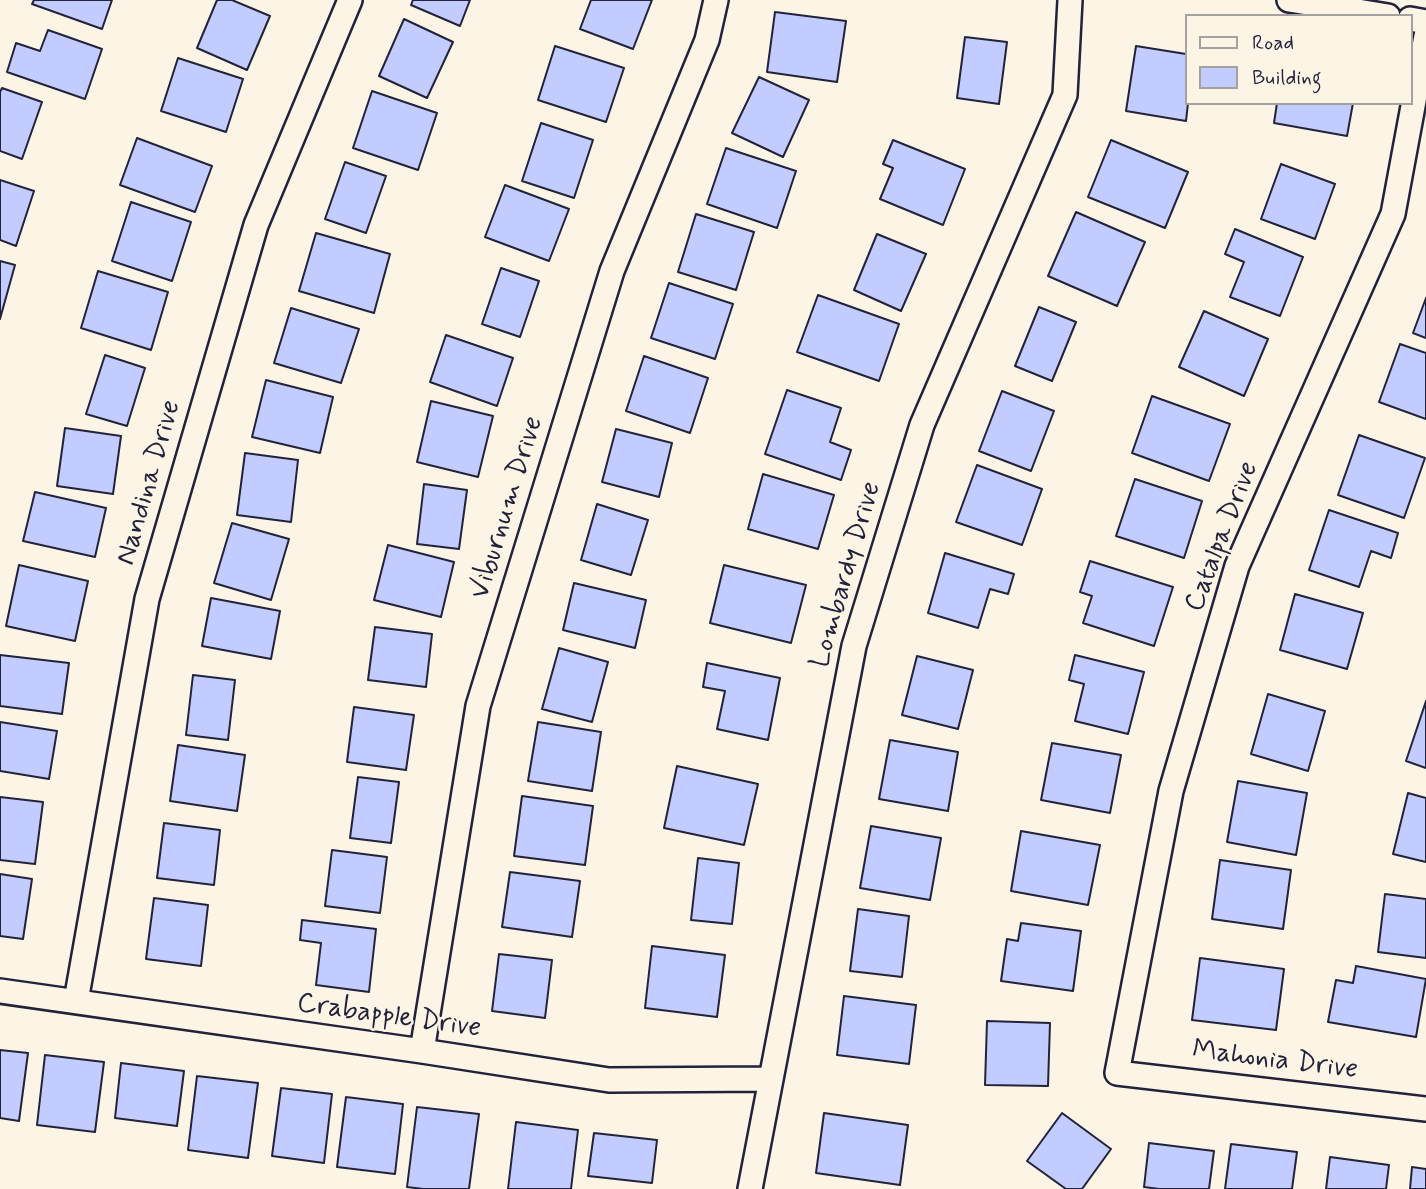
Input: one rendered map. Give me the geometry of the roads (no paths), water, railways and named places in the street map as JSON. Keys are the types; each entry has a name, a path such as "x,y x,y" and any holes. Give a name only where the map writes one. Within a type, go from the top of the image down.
{"street":[{"name":"Nandina Drive","path":"76,1001 147,599 256,225 350,0"},
{"name":"Viburnum Drive","path":"422,1051 478,706 612,271 707,40 716,0"},
{"name":"Lombardy Drive","path":"750,1189 854,646 922,425 1065,95 1070,0"},
{"path":"1289,0 1376,14"},
{"name":"Catalpa Drive","path":"1117,1073 1171,791 1233,579 1393,214 1426,36"},
{"name":"Crabapple Drive","path":"0,991 609,1080 771,1079"},
{"name":"Mahonia Drive","path":"1117,1073 1426,1109"}]}
